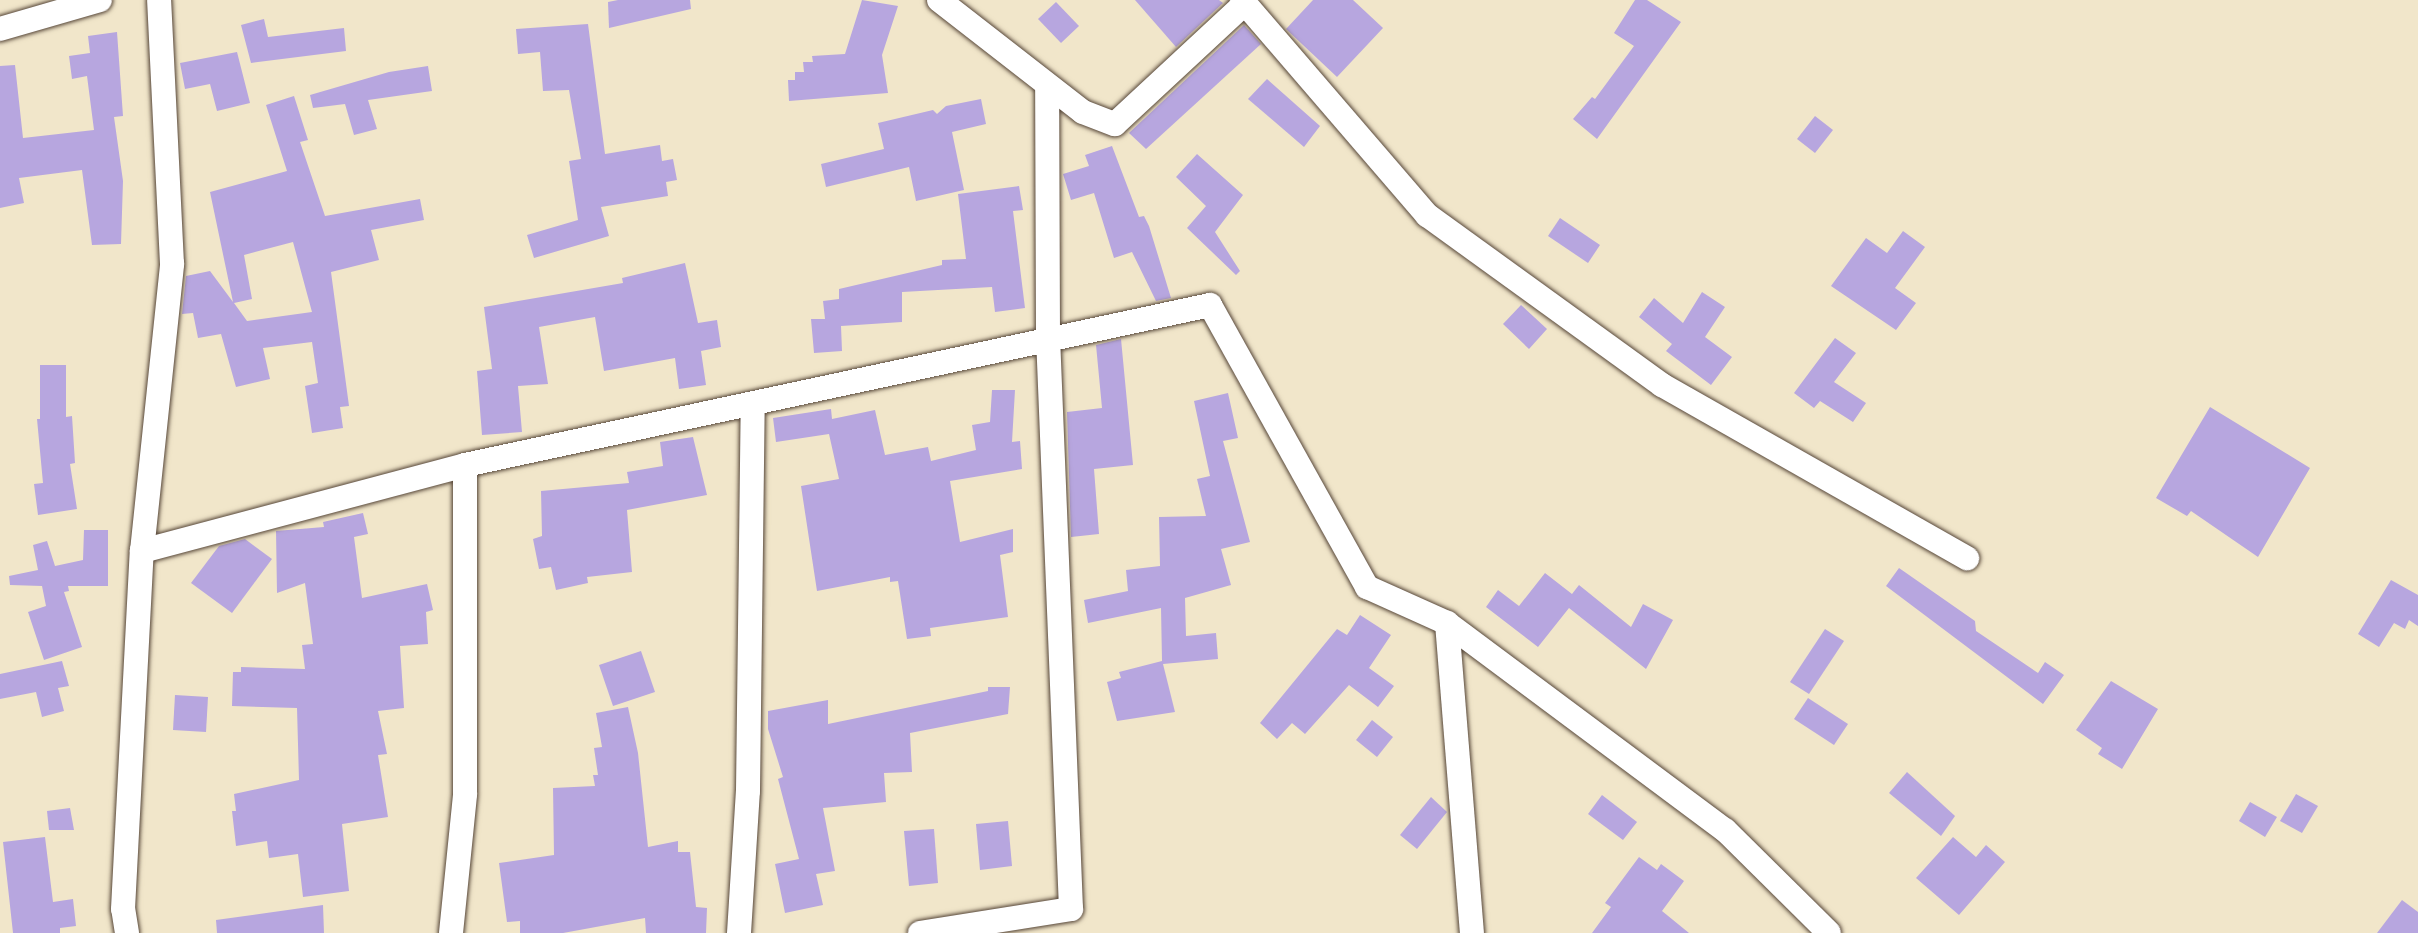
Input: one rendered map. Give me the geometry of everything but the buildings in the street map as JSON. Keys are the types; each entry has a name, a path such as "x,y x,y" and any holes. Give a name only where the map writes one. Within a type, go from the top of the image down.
{"street":[{"path":"0,29 100,0"},
{"path":"127,933 123,909 142,551 173,264 159,0"},
{"path":"939,0 1083,112 1115,124 1243,2 1427,215 1662,385 1966,558"},
{"path":"920,933 1071,921 1048,337 1047,85"},
{"path":"142,551 465,466 753,407 1048,337 1209,305 1367,587 1447,624 1726,830 1829,933"},
{"path":"739,933 748,791 753,407"},
{"path":"451,933 465,794 465,466"},
{"path":"1447,624 1472,933"}]}
